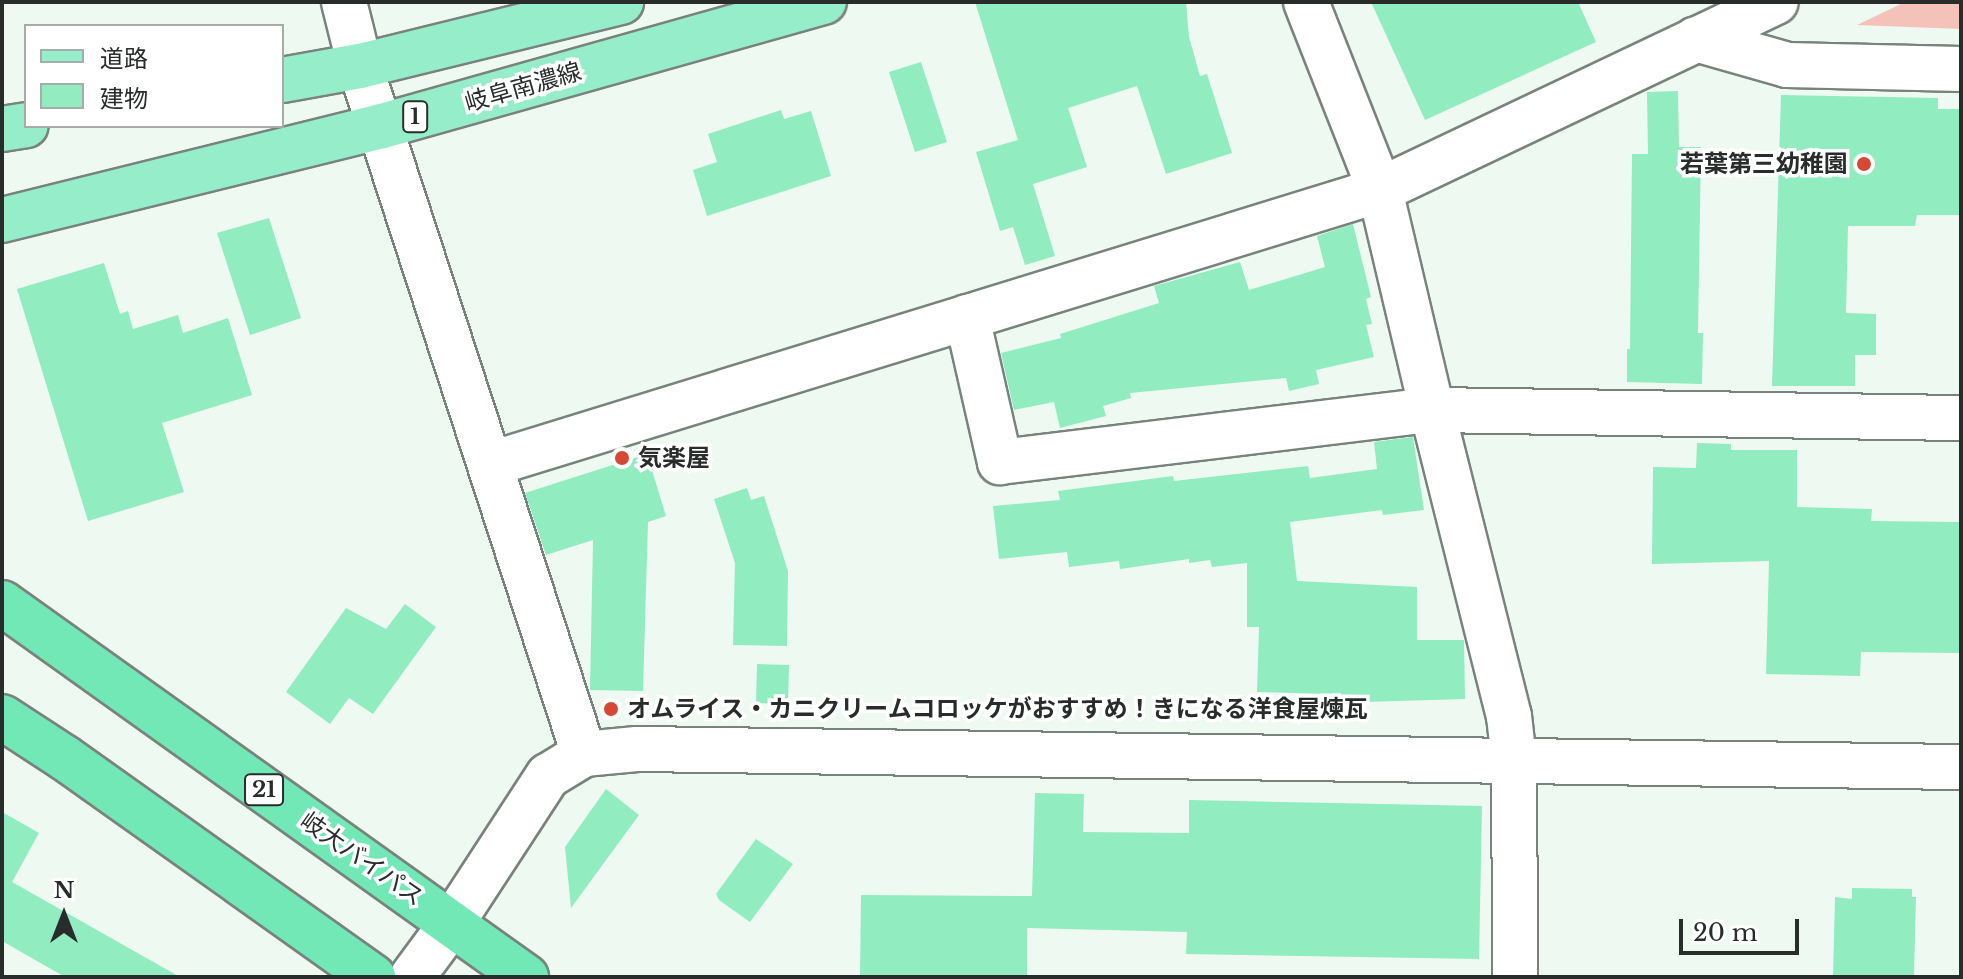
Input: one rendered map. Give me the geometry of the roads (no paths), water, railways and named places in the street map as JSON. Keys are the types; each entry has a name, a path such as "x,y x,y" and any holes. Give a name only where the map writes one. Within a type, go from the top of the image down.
{"highway":[{"name":"岐大バイパス","path":"2,603 526,977"},
{"path":"2,717 65,758 373,977"}],"main road":[{"path":"284,80 360,66 621,2"},
{"name":"岐阜南濃線","path":"2,220 382,126 824,2"},
{"path":"2,129 24,125"},
{"name":"岐阜南濃線","path":"2,237 127,188"}],"street":[{"path":"344,2 360,66 584,754"},
{"path":"1306,2 1380,190 1509,716 1514,760 1515,977"},
{"path":"491,464 1380,190 1776,2"},
{"path":"1696,39 1787,65 1961,69"},
{"path":"967,317 1000,462 1432,410 1961,418"},
{"path":"412,977 452,923 548,776 584,754 637,749 1961,767"}],"place":[{"name":"若葉第三幼稚園","path":"1864,164"},
{"name":"気楽屋","path":"622,458"},
{"name":"オムライス・カニクリームコロッケがおすすめ！きになる洋食屋煉瓦","path":"611,709"}]}
